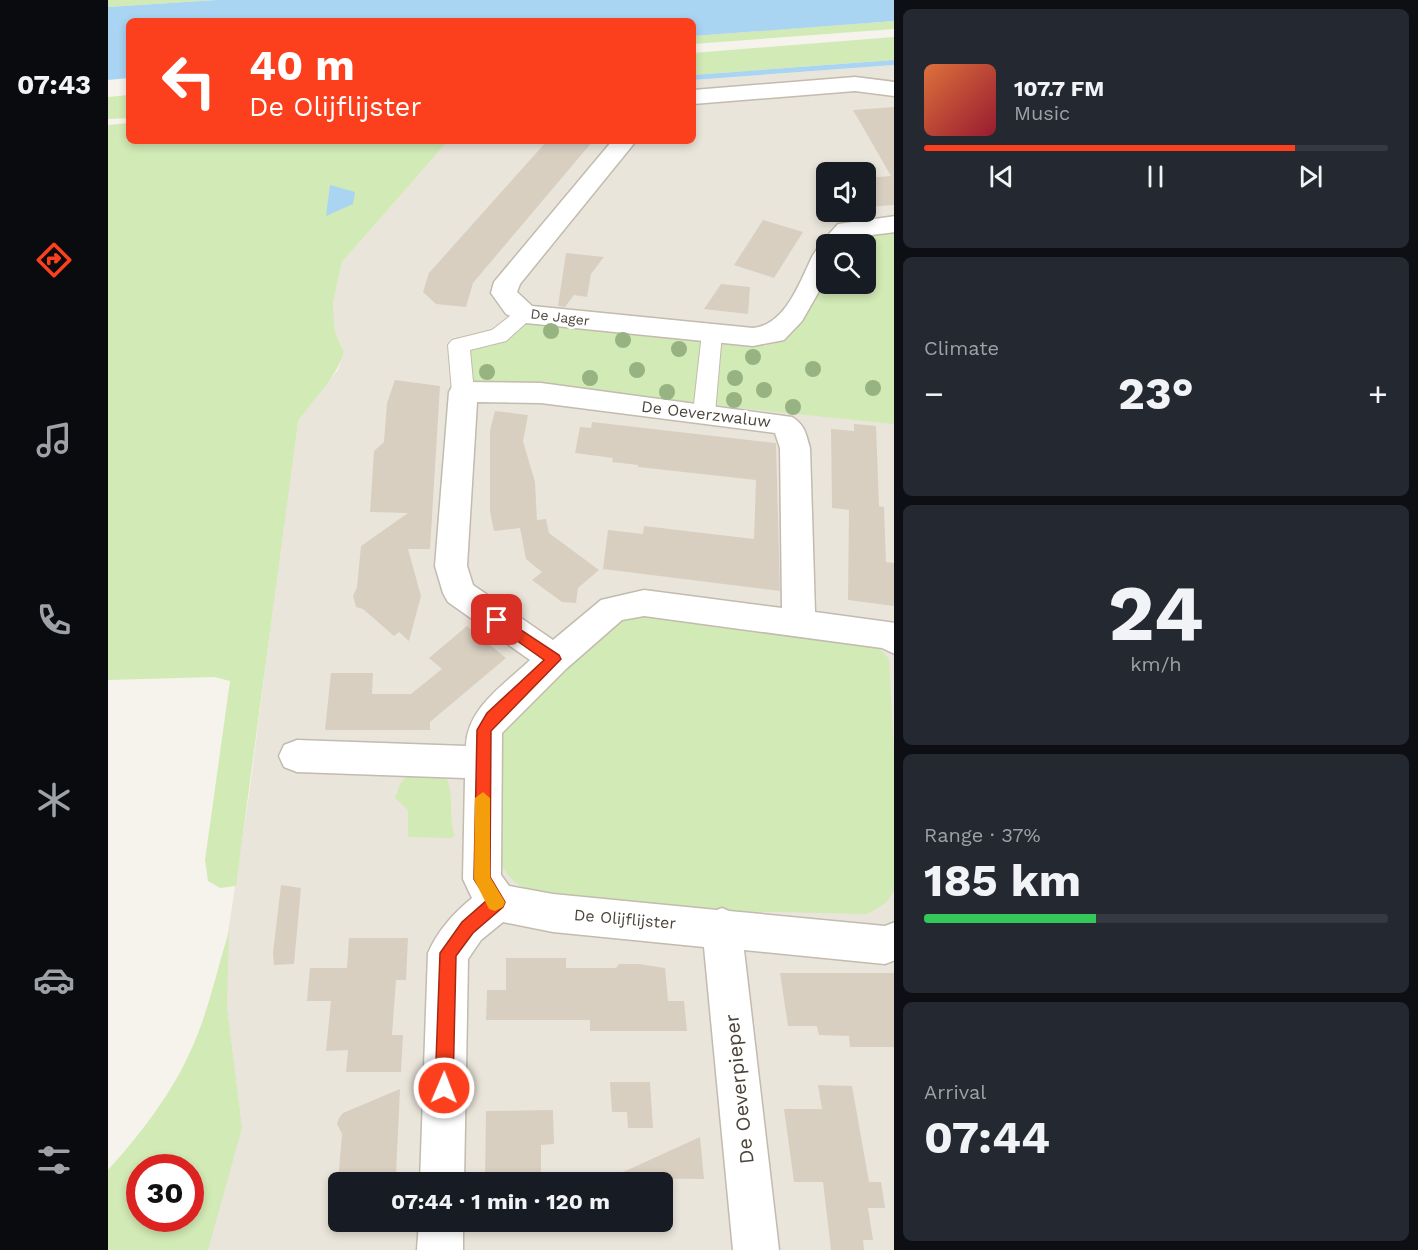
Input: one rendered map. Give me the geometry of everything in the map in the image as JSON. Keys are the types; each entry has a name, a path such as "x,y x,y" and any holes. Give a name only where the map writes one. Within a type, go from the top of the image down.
{"street":[{"path":"696,97 855,84 894,89"},
{"name":"De Jager","path":"622,144 507,282 504,293 515,309 526,314 712,333 753,337 770,335 781,330 816,272"},
{"path":"843,234 847,230 894,224"},
{"path":"526,314 499,336 459,345 462,392 451,566 459,593 554,659"},
{"path":"705,413 712,333"},
{"name":"De Oeverzwaluw","path":"462,392 541,393 782,424 791,430 795,448 799,624"},
{"path":"442,1172 448,953 467,927 497,902 482,879 484,730 492,718 554,659 613,609 644,603 891,636 894,640"},
{"path":"297,756 483,763"},
{"name":"De Olijflijster","path":"497,902 553,912 885,945 894,941"},
{"name":"De Oeverpieper","path":"722,927 756,1250"},
{"path":"440,1250 441,1232"}],"shaded area":[{"path":"894,65 894,1250 198,1250 199,1232 204,1232 204,1176 219,992 250,788 287,497 298,422 312,400 338,370 344,352 335,332 333,303 342,262 445,144 696,144 696,80"}],"green space":[{"path":"108,0 217,0 108,7"},
{"path":"894,21 894,29 696,44 696,36"},
{"path":"894,37 894,60 696,75 696,53"},
{"path":"126,95 126,118 108,119 108,97"},
{"path":"126,123 126,144 445,144 342,262 333,303 335,332 344,352 336,371 298,422 236,886 220,888 208,881 205,860 230,681 214,677 108,680 108,125"},
{"path":"894,229 894,424 535,387 470,387 467,351 492,346 527,322 765,346 782,341 792,333 816,291 816,294 876,294 876,234 862,234"},
{"path":"636,615 878,647 889,659 894,752 894,891 886,903 867,914 720,911 532,893 509,877 500,856 497,820 502,724 621,620"},
{"path":"408,774 446,776 451,798 454,835 452,838 408,837 408,810 395,798 400,784"},
{"path":"229,931 227,1008 242,1128 208,1250 108,1250 108,1170 132,1143 175,1082 191,1050 212,991"}],"water":[{"path":"217,0 894,0 894,21 696,36 696,18 126,18 126,78 108,80 108,7"},
{"path":"894,60 894,65 696,80 696,75"},
{"path":"330,185 355,192 353,204 326,216"}],"building":[{"path":"894,107 894,205 876,206 876,177 891,176 853,110"},
{"path":"544,144 590,144 473,283 466,307 436,304 423,292 429,273"},
{"path":"763,220 803,232 774,278 734,265"},
{"path":"566,253 604,257 591,274 587,297 574,295 565,307 558,306"},
{"path":"721,284 750,287 748,314 704,309"},
{"path":"395,380 440,386 430,549 408,549 421,596 409,641 399,632 394,636 363,609 356,607 353,596 357,587 361,546 408,513 370,512 374,451 384,442 387,403"},
{"path":"495,411 528,415 523,441 535,482 537,520 546,519 549,533 599,570 578,588 576,603 562,602 532,580 542,572 526,559 520,528 494,531 490,512 490,430"},
{"path":"592,422 776,443 780,591 603,569 608,530 643,534 644,526 754,539 756,480 638,467 638,465 612,462 613,458 575,453 580,427 591,428"},
{"path":"854,424 876,426 879,506 884,507 886,562 894,563 894,606 848,600 849,510 832,508 831,429 854,431"},
{"path":"467,626 506,658 430,722 430,730 325,730 331,673 373,673 372,694 411,694 442,669 429,658"},
{"path":"281,885 301,888 294,964 274,965 273,953"},
{"path":"349,938 408,938 406,980 396,980 392,1035 403,1035 401,1072 346,1072 348,1050 326,1051 331,1001 307,1001 310,968 347,968"},
{"path":"506,958 566,958 566,968 616,968 619,964 639,964 665,968 668,1001 684,1001 687,1031 590,1031 590,1020 486,1020 487,990 506,990"},
{"path":"780,973 894,973 894,1047 850,1047 849,1036 819,1035 817,1026 788,1026"},
{"path":"610,1082 650,1082 653,1128 628,1128 627,1112 612,1112"},
{"path":"818,1085 852,1086 869,1182 881,1182 885,1208 868,1208 873,1240 863,1240 864,1250 831,1250 823,1182 794,1182 784,1109 822,1109"},
{"path":"400,1089 396,1172 339,1172 342,1134 337,1124 343,1113"},
{"path":"553,1110 554,1144 541,1145 541,1172 485,1172 486,1111"},
{"path":"700,1137 704,1179 673,1179 673,1172 623,1172"}],"slow traffic":[{"path":"483,798 482,879 497,902 495,903"}],"route":[{"path":"444,1088 448,953 467,927 497,902 482,879 484,730 492,718 554,659 497,620"}]}
